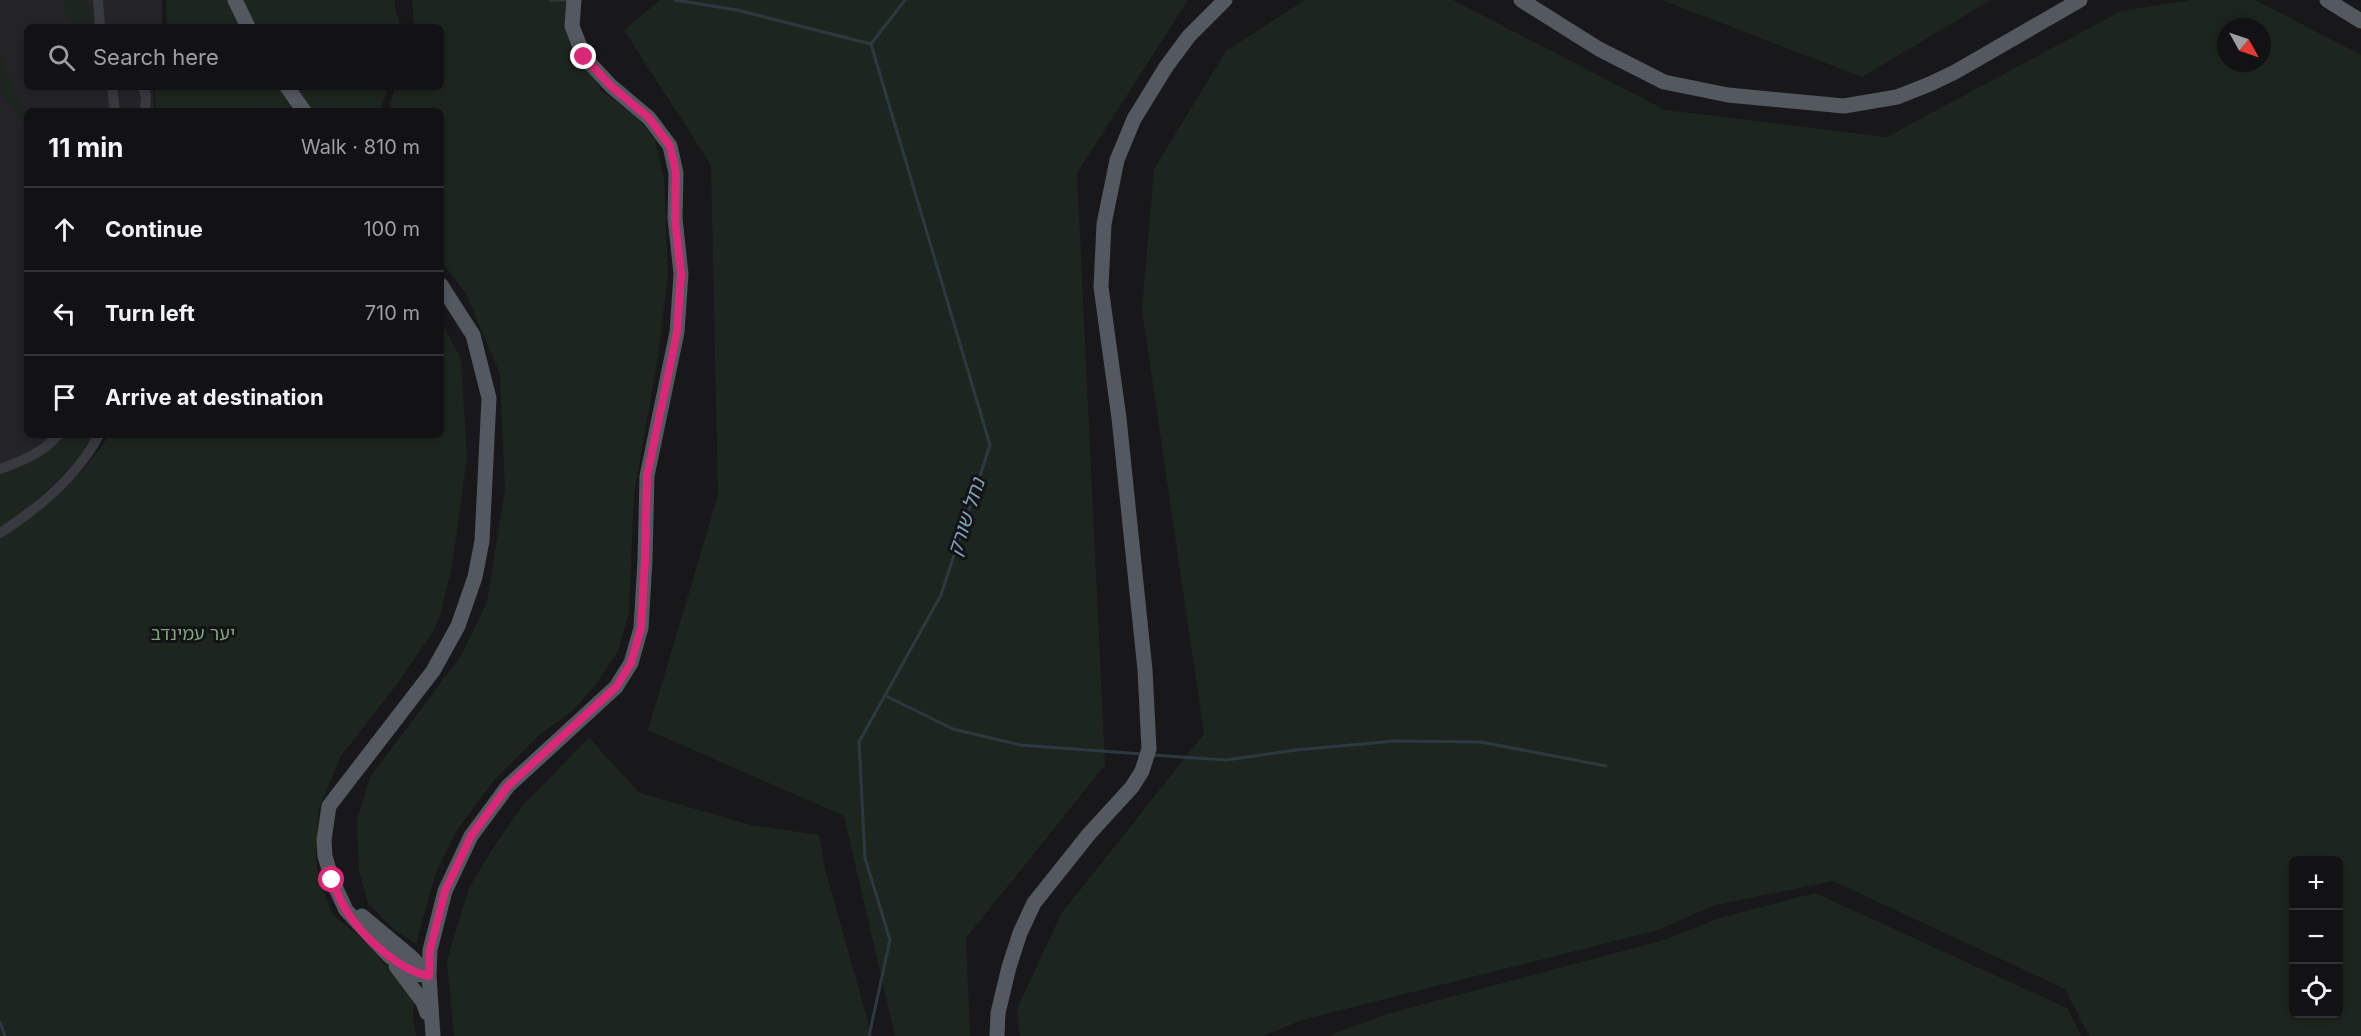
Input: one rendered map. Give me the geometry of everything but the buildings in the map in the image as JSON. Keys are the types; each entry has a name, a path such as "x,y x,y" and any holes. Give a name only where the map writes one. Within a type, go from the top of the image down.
{"main road":[{"path":"235,0 247,24"},
{"path":"432,1028 430,950 445,891 471,836 508,786 616,687 631,663 641,628 647,476 677,332 681,274 675,218 676,173 670,146 649,118 611,86 584,57 572,26 574,0"},
{"path":"997,1036 998,1013 1009,967 1020,933 1034,903 1089,834 1132,787 1142,771 1149,749 1144,658 1119,418 1101,287 1104,224 1117,160 1134,119 1152,88 1184,43 1225,0"},
{"path":"1521,0 1599,49 1664,82 1728,95 1844,106 1897,97 1929,84 1955,72 2080,0"},
{"path":"2327,0 2361,21"},
{"path":"289,90 302,108"},
{"path":"432,1028 423,1002 389,956 346,910 332,880 324,840 329,806 433,671 458,626 475,577 482,541 489,398 473,335 444,290"},
{"path":"329,806 332,845 339,876 347,897 358,913 410,956 429,976"},
{"path":"389,956 416,974 429,976"}],"street":[{"path":"98,0 100,24"},
{"path":"112,90 115,108"},
{"path":"144,90 145,108"},
{"path":"0,469 30,457 55,438"},
{"path":"0,533 47,500 78,467 97,438"}],"shaded area":[{"path":"0,0 162,0 162,24 24,24 24,90 153,90 154,108 24,108 24,438 101,438 0,534"}],"green space":[{"path":"62,0 85,0 89,7 92,24 69,24"},
{"path":"166,0 395,0 395,9 400,24 167,24"},
{"path":"412,0 567,0 579,57 602,91 638,118 655,140 664,179 668,273 658,356 634,495 629,612 618,651 595,686 572,711 539,735 494,780 457,830 436,872 416,944 394,930 368,903 359,871 357,820 370,777 461,656 487,602 505,489 500,374 465,292 444,265 444,108 389,108 394,90 444,90 444,24 414,24"},
{"path":"660,0 1188,0 1077,173 1105,765 966,938 970,1036 895,1036 844,816 648,730 718,495 711,165 624,30"},
{"path":"1305,0 1453,0 1665,110 1887,137 2121,11 2191,0 2255,0 2361,55 2361,1036 2089,1036 2065,989 1833,881 1715,905 1658,930 1302,1020 1263,1036 1020,1036 1017,1009 1061,914 1204,734 1142,310 1154,169 1226,51"},
{"path":"1662,0 1991,0 1862,77"},
{"path":"0,50 14,91 24,109 24,122 0,92"},
{"path":"155,90 387,90 381,108 155,108"},
{"name":"יער עמינדב","path":"444,327 461,359 467,457 452,566 440,616 431,635 397,684 341,756 318,811 316,860 319,881 333,915 371,946 384,964 414,990 413,1018 416,1036 0,1036 0,538 60,492 107,438 444,438"},
{"path":"65,438 94,438 52,486 0,529 0,476 37,460"},
{"path":"589,738 640,793 751,825 819,835 825,869 872,1036 454,1036 447,960 469,888 523,805"},
{"path":"1815,893 2067,1008 2081,1036 1328,1036 1387,1014 1664,940 1720,918"}],"waterway":[{"path":"550,0 569,0"},
{"path":"675,0 737,10 871,44"},
{"name":"נחל שורק","path":"869,1036 890,940 865,858 859,742 941,595 990,445 871,44 905,0"},
{"path":"886,696 953,729 1020,745 1142,754"},
{"path":"1152,755 1226,760 1296,750 1395,741 1481,742 1606,766"},
{"path":"0,1022 5,1036"}],"route":[{"path":"332,880 346,910 389,956 416,974 429,976 430,950 445,891 471,836 508,786 586,717 616,687 631,663 641,628 647,476 677,332 681,274 675,218 676,173 670,146 649,118 611,86 584,57"}]}
